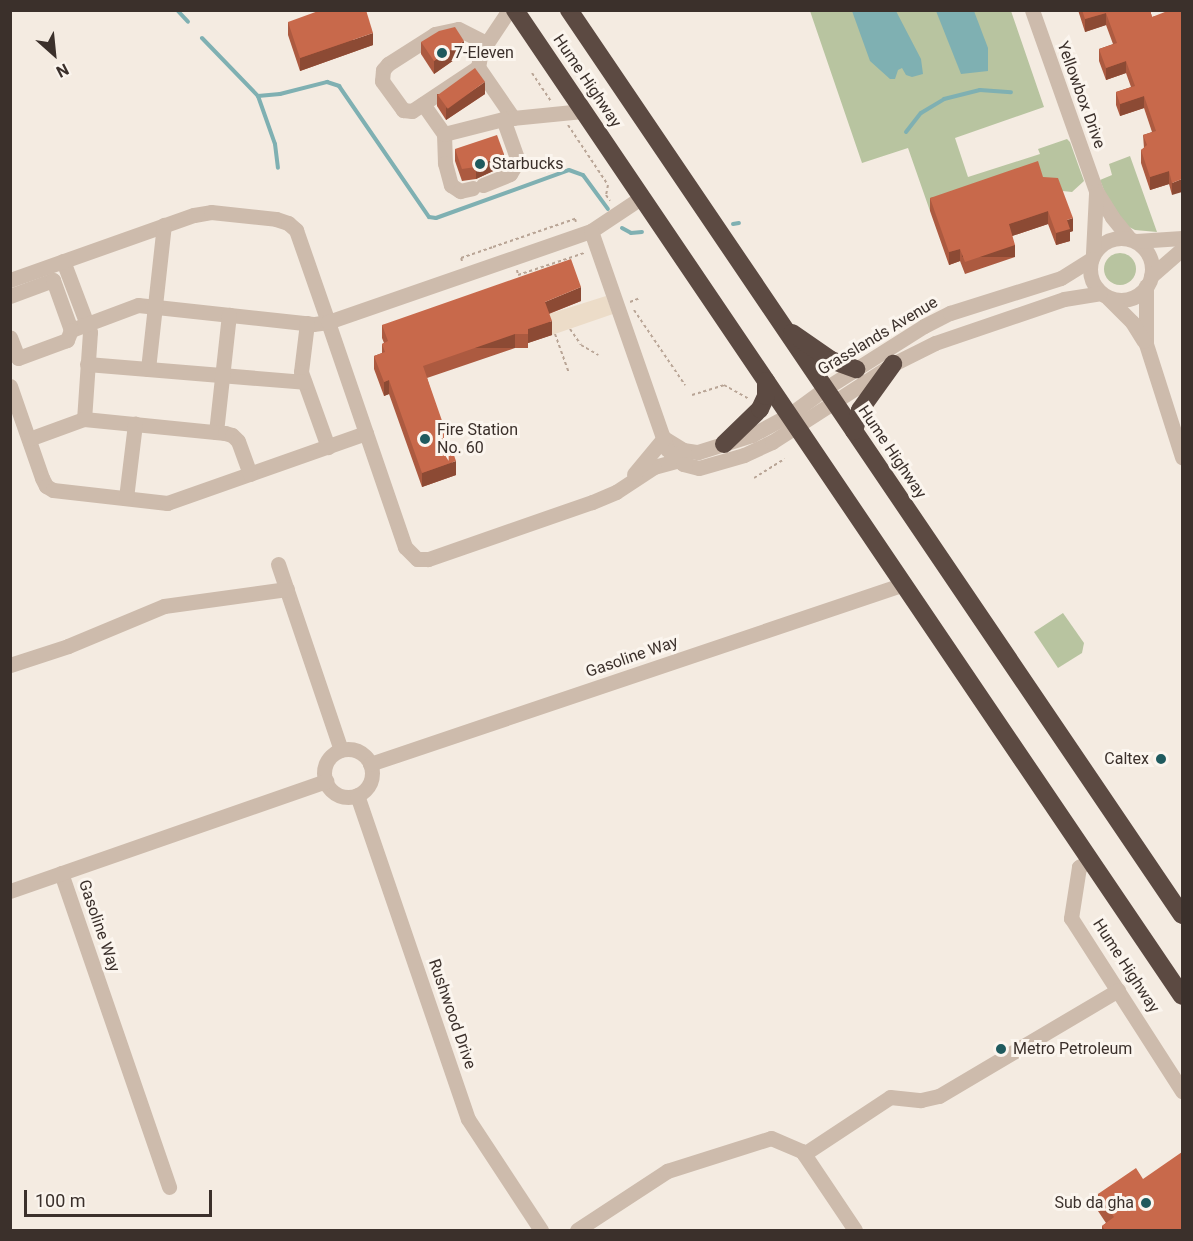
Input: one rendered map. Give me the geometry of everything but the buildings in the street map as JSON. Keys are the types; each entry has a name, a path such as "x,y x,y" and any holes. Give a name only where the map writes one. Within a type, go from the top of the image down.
{"highway":[{"name":"Hume Highway","path":"515,10 1182,996"},
{"name":"Hume Highway","path":"569,10 1182,915"},
{"path":"786,329 831,360 856,369"},
{"path":"854,431 860,410 893,364"},
{"path":"724,444 760,409 766,396 766,381"}],"street":[{"path":"423,104 444,134 445,163 451,185 460,191 505,177 516,164 508,119 478,67 481,52 509,10"},
{"name":"Yellowbox Drive","path":"1032,10 1096,191"},
{"path":"478,67 412,111 403,110 382,81 383,70 435,34 459,29 486,43"},
{"path":"444,134 508,119 583,111"},
{"path":"1096,191 1112,217 1149,256 1146,344"},
{"path":"1096,191 1090,277 1103,295 1132,322 1146,344 1182,457"},
{"path":"71,330 138,305 307,323 328,322 591,231 642,197"},
{"path":"10,280 164,225 211,212 276,219 288,223 296,230 405,547 417,559 428,559 591,502 625,486 654,467 676,461 699,468 756,450 793,421"},
{"path":"148,369 164,225"},
{"path":"591,231 667,449 676,461"},
{"path":"1092,256 1109,239 1182,238"},
{"path":"1103,295 1124,300 1132,298 1182,249"},
{"name":"Grasslands Avenue","path":"830,395 856,369 924,326 950,313 1061,278 1092,256"},
{"path":"63,261 90,332 84,419"},
{"path":"10,296 53,280 71,330 67,340 18,358 10,337"},
{"name":"Grasslands Avenue","path":"793,421 830,395 935,343 1064,299 1103,295"},
{"path":"989,300 995,321"},
{"path":"216,432 229,315"},
{"path":"307,323 301,372 328,447"},
{"path":"87,364 304,382"},
{"path":"10,387 42,478 46,486 53,490 167,503 366,433"},
{"path":"29,439 84,419 216,432 232,435 238,441 250,474"},
{"path":"664,438 674,446 690,452 707,451 793,421"},
{"path":"126,498 135,424"},
{"path":"625,486 664,438"},
{"path":"278,564 341,750"},
{"name":"Gasoline Way","path":"370,764 904,584"},
{"path":"10,665 68,646 164,606 287,589"},
{"path":"341,750 361,753 370,764 372,779 364,792 342,796 335,793 326,781 324,774 329,759 341,750"},
{"name":"Gasoline Way","path":"169,1186 62,873 326,781"},
{"name":"Rushwood Drive","path":"357,795 468,1119 541,1230"},
{"name":"Hume Highway","path":"1091,860 1079,867 1071,918 1182,1091"},
{"path":"10,891 62,873"},
{"path":"804,1154 890,1097 921,1100 939,1096 1118,990"},
{"path":"577,1230 667,1171 771,1138 804,1154 855,1230"}],"path":[{"path":"532,73 608,184 606,195 615,208"},
{"path":"624,304 640,298"},
{"path":"629,302 685,385"},
{"path":"570,329 581,345 598,355"},
{"path":"555,334 569,372"},
{"path":"692,395 724,385 756,406"},
{"path":"754,478 784,459"}],"green space":[{"path":"810,11 1011,11 1044,107 955,138 968,177 1040,154 1038,149 1067,139 1084,181 1072,192 1043,189 1038,174 930,211 908,148 862,163"},
{"path":"1130,156 1157,232 1135,230 1125,225 1112,211 1100,180 1112,175 1109,164"},
{"path":"1120,253 1132,257 1136,269 1132,281 1120,285 1108,281 1104,269 1108,257"},
{"path":"1063,613 1084,643 1082,653 1058,668 1034,632"}],"shaded area":[{"path":"606,296 613,314 552,335 549,314"}],"water":[{"path":"852,11 896,11 921,59 923,74 912,77 906,75 902,68 898,70 895,79 890,79 870,61"},
{"path":"936,11 974,11 988,48 988,71 961,74"}],"waterway":[{"path":"177,10 188,22"},
{"path":"202,38 258,96 280,94 327,82 339,86 429,217 436,218 569,170 583,175 608,209"},
{"path":"906,132 921,113 944,99 980,90 1011,92"},
{"path":"258,96 275,144 278,168"},
{"path":"733,224 739,223"},
{"path":"622,228 631,233 642,232"}],"place":[{"name":"7-Eleven","path":"442,53"},
{"name":"Starbucks","path":"480,164"},
{"name":"Fire Station No. 60","path":"425,439"},
{"name":"Caltex","path":"1161,759"},
{"name":"Metro Petroleum","path":"1001,1049"},
{"name":"Sub da gha","path":"1146,1203"}]}
